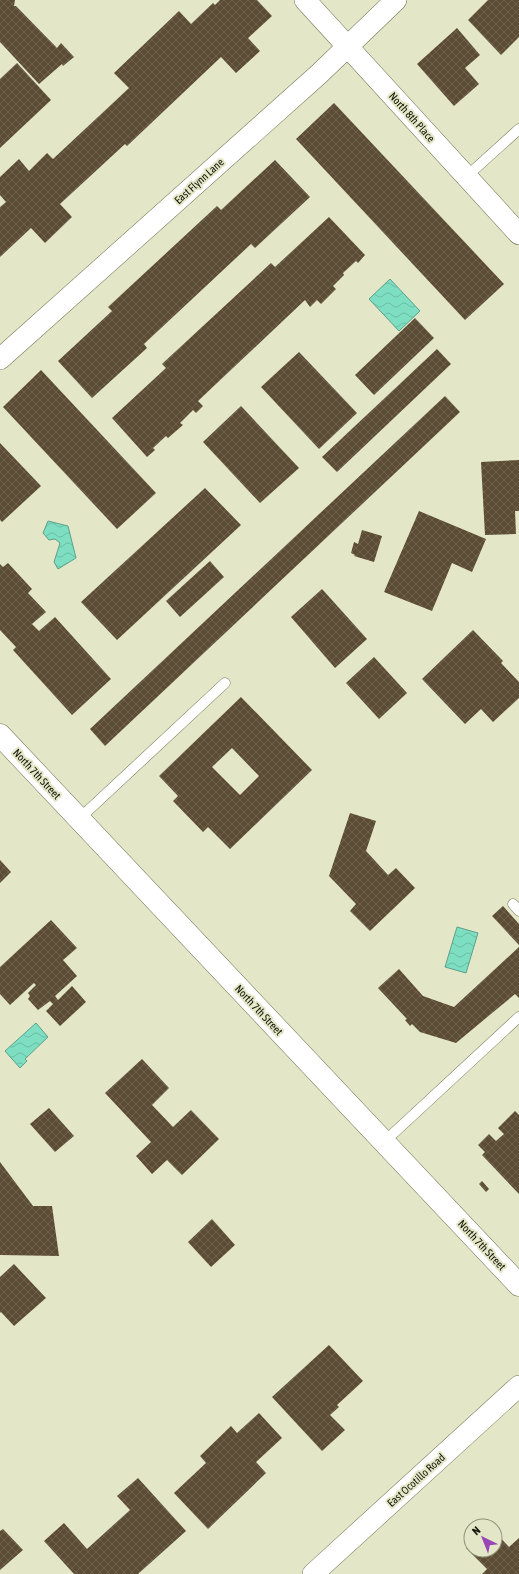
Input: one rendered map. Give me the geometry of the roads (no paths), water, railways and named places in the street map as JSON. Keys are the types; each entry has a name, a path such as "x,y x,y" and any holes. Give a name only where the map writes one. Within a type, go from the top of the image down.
{"main road":[{"name":"North 7th Street","path":"0,735 519,1284"}],"street":[{"name":"North 8th Place","path":"305,0 466,178 519,234"},
{"name":"East Flynn Lane","path":"0,359 319,74 396,0"},
{"name":"East Ocotillo Road","path":"313,1574 519,1386"}],"lane":[{"path":"466,178 519,129"},
{"path":"79,819 225,684"},
{"path":"384,1142 519,1018"}],"water":[{"path":"390,279 420,311 399,331 369,299"},
{"path":"48,521 68,526 76,558 58,569 54,562 60,543 55,539 49,540 43,533"},
{"path":"457,927 478,933 466,973 445,967"},
{"path":"36,1023 48,1037 25,1059 27,1061 20,1068 5,1051"}]}
